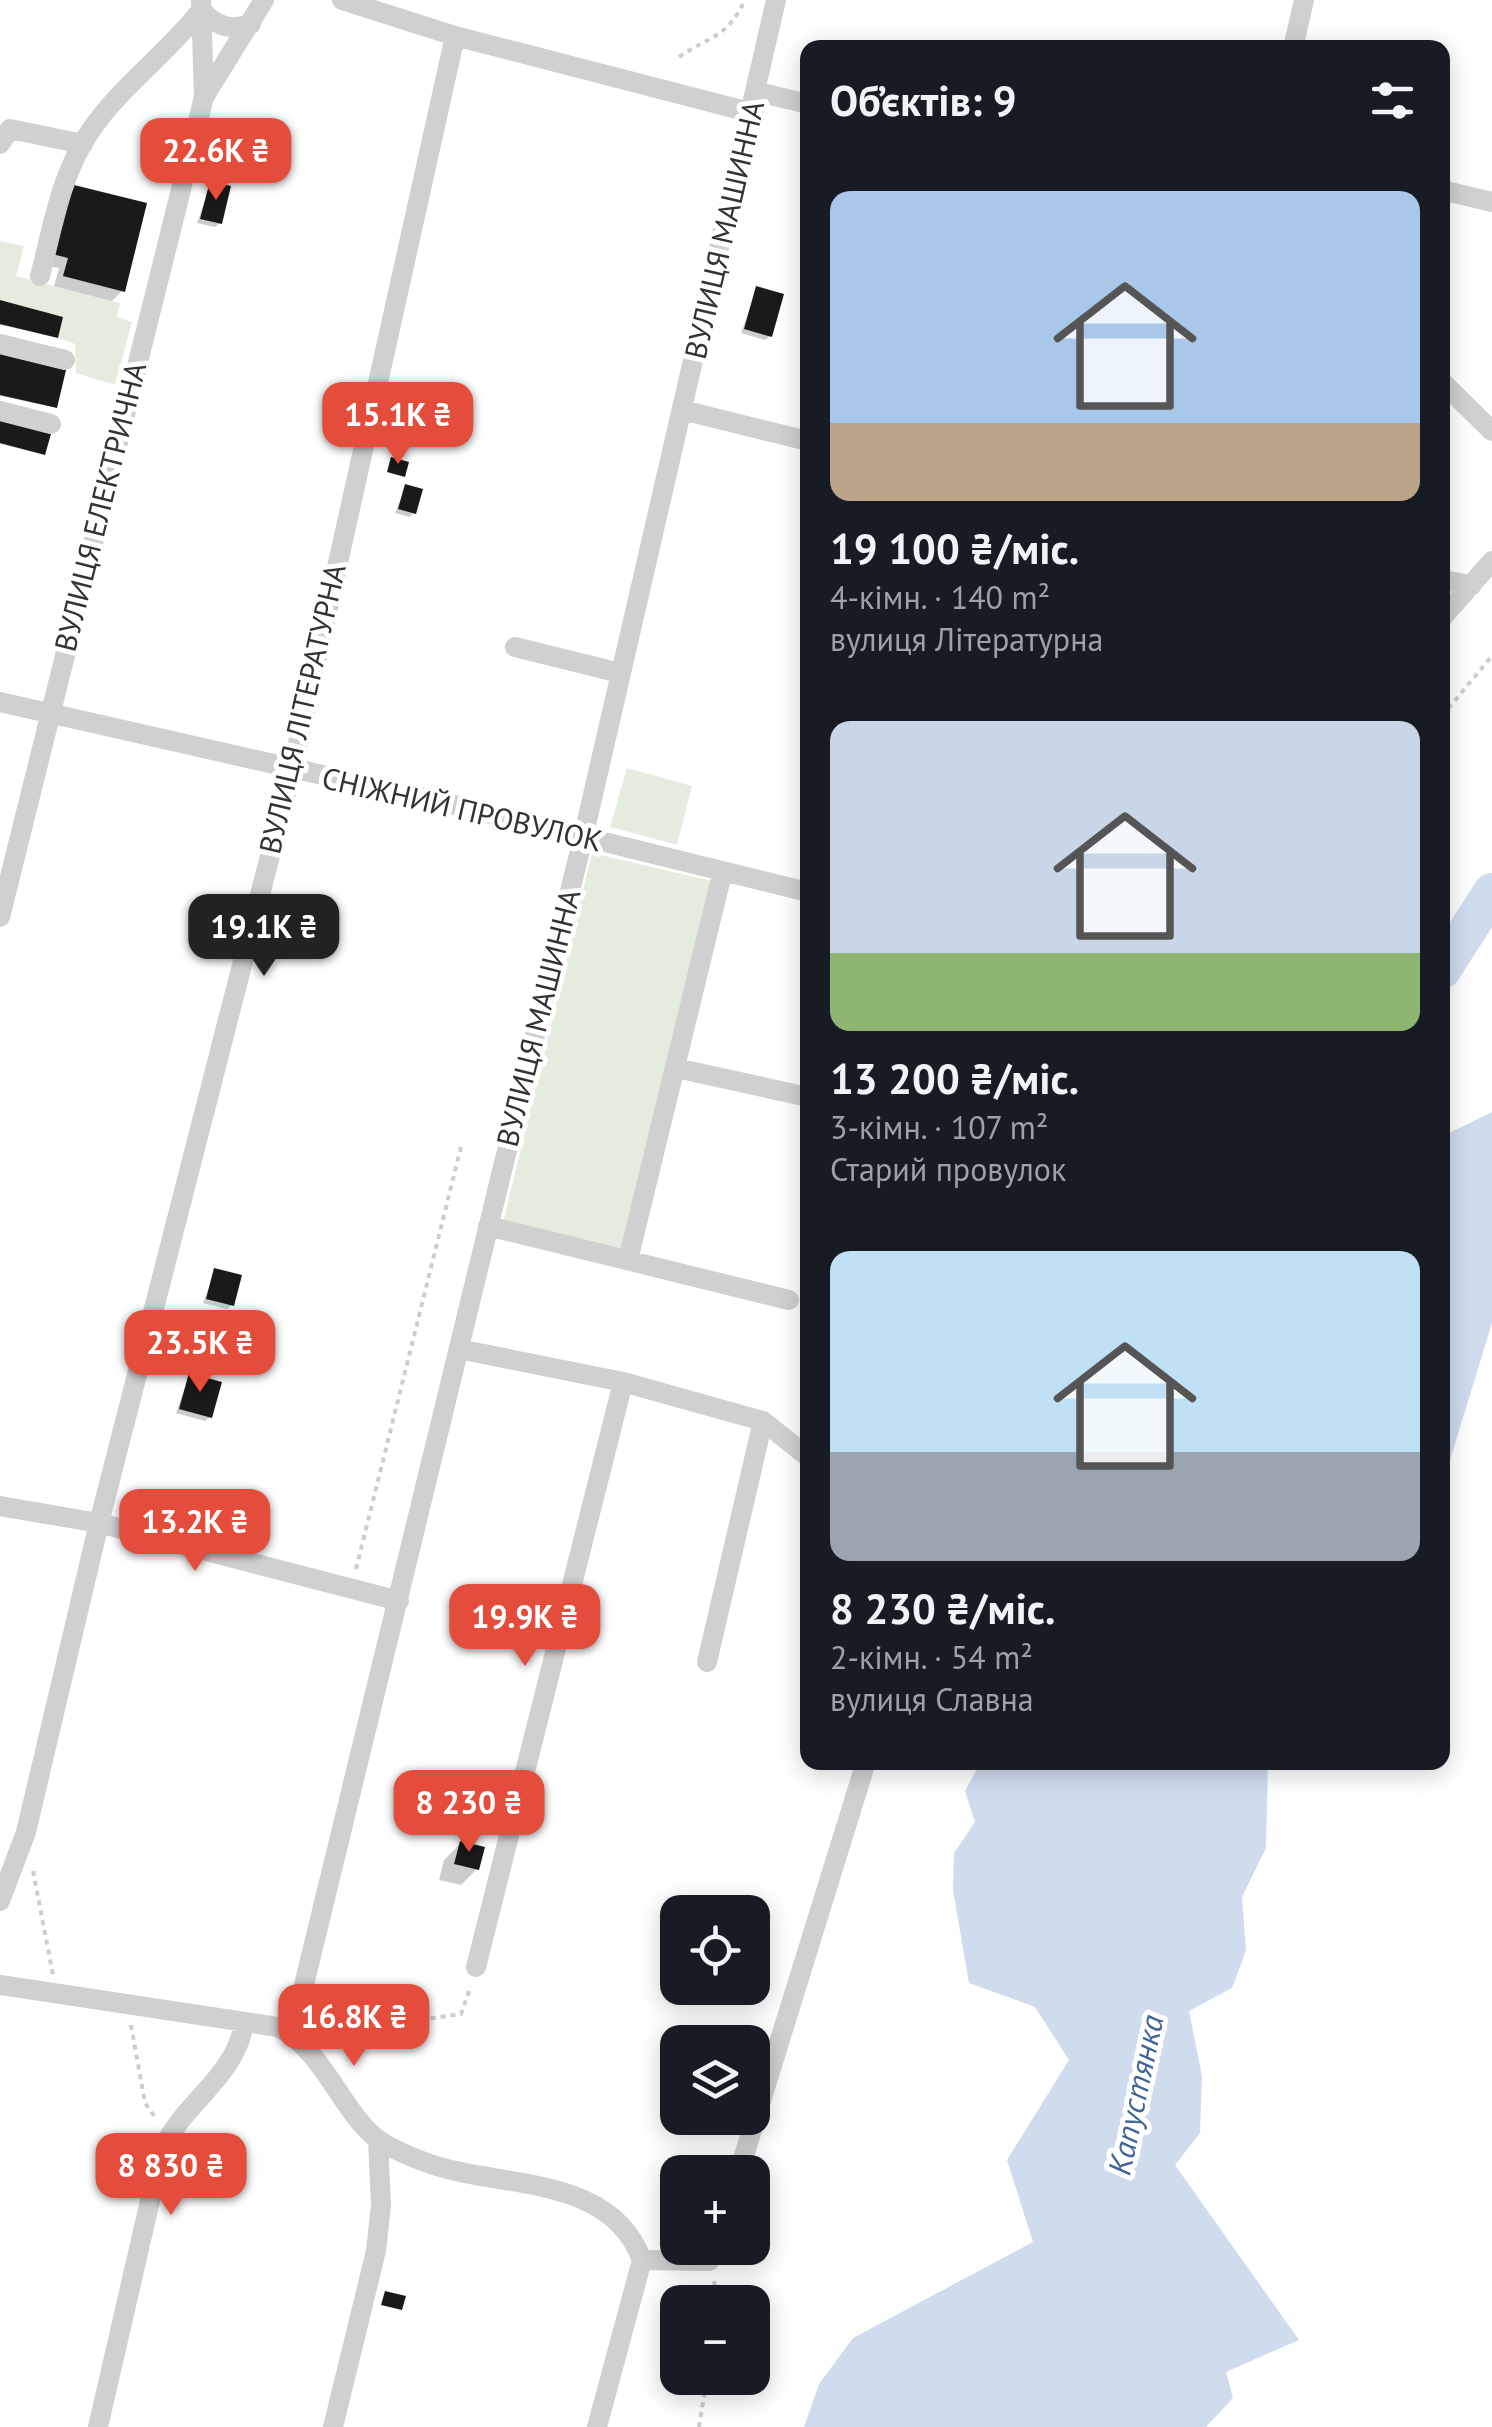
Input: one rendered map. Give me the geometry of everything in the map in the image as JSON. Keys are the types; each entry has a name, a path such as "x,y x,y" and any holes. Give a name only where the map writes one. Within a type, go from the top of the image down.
{"street":[{"name":"ВУЛИЦЯ ЕЛЕКТРИЧНА","path":"204,97 264,0"},
{"path":"342,0 455,36 753,113"},
{"name":"ВУЛИЦЯ МАШИННА","path":"292,2034 583,838 758,92 776,0"},
{"path":"1295,40 1304,0"},
{"name":"ВУЛИЦЯ ЕЛЕКТРИЧНА","path":"0,917 204,97 201,3"},
{"path":"40,276 65,179 107,110 180,38 201,3 215,24 234,30 250,24"},
{"name":"ВУЛИЦЯ ЛІТЕРАТУРНА","path":"0,1900 26,1832 99,1523 292,770 455,36"},
{"path":"758,92 800,102"},
{"path":"0,144 10,129 83,144"},
{"path":"1450,192 1492,202"},
{"path":"0,344 65,360"},
{"path":"1450,390 1492,432"},
{"path":"682,410 800,439"},
{"path":"0,411 51,424"},
{"path":"1450,609 1492,561"},
{"path":"1450,581 1472,585"},
{"path":"515,647 620,672"},
{"name":"СНІЖНИЙ ПРОВУЛОК","path":"0,702 800,890"},
{"path":"628,1260 722,874"},
{"path":"676,1068 800,1095"},
{"path":"488,1226 789,1300"},
{"path":"459,1349 623,1382 763,1422 800,1451"},
{"path":"476,1967 623,1382"},
{"path":"707,1662 763,1422"},
{"path":"0,1506 99,1523 399,1601"},
{"path":"744,2155 864,1770"},
{"path":"0,1985 278,2027 292,2034 378,2140 425,2162 541,2186 587,2201 616,2218 634,2237 642,2260 597,2427"},
{"path":"98,2427 168,2137 232,2065 244,2024"},
{"path":"332,2427 376,2250 381,2205 378,2140"},
{"path":"642,2260 660,2261"}],"path":[{"path":"679,57 711,43 735,22 744,0"},
{"path":"1450,706 1492,656"},
{"path":"351,1588 461,1146"},
{"path":"32,1870 57,1994"},
{"path":"292,2034 334,2036 461,2014 476,1967"},
{"path":"127,2005 145,2103 168,2137"},
{"path":"700,2427 705,2395"}],"shaded area":[{"path":"0,241 24,246 16,276 120,303 117,317 132,322 115,385 76,373 75,344 58,338 63,317 0,300"},
{"path":"627,768 692,786 677,845 610,827"},
{"path":"592,853 716,882 622,1252 503,1223"}],"water":[{"path":"1492,1112 1492,1323 1450,1460 1450,1133"},
{"path":"976,1770 1268,1770 1266,1848 1242,1897 1246,1951 1232,1988 1189,2011 1202,2076 1200,2133 1175,2165 1299,2340 1226,2372 1233,2398 1206,2427 804,2427 819,2384 853,2338 1033,2242 1007,2160 1069,2060 1035,2007 969,1983 953,1890 954,1853 975,1822 965,1791"}],"building":[{"path":"210,181 231,186 222,224 200,219"},
{"path":"70,184 147,203 125,292 63,276 68,258 52,254"},
{"path":"756,286 784,294 772,337 744,329"},
{"path":"0,300 63,317 58,338 0,324"},
{"path":"0,354 66,370 57,408 0,395"},
{"path":"0,420 51,434 45,455 0,443"},
{"path":"391,457 409,462 405,477 387,472"},
{"path":"405,484 423,489 416,514 398,509"},
{"path":"214,1268 242,1275 234,1306 206,1299"},
{"path":"189,1373 222,1382 212,1418 179,1409"},
{"path":"460,1841 485,1847 479,1870 454,1864"},
{"path":"385,2291 406,2296 402,2310 381,2305"}],"waterway":[{"name":"Капустянка","path":"1450,958 1492,892"}]}
